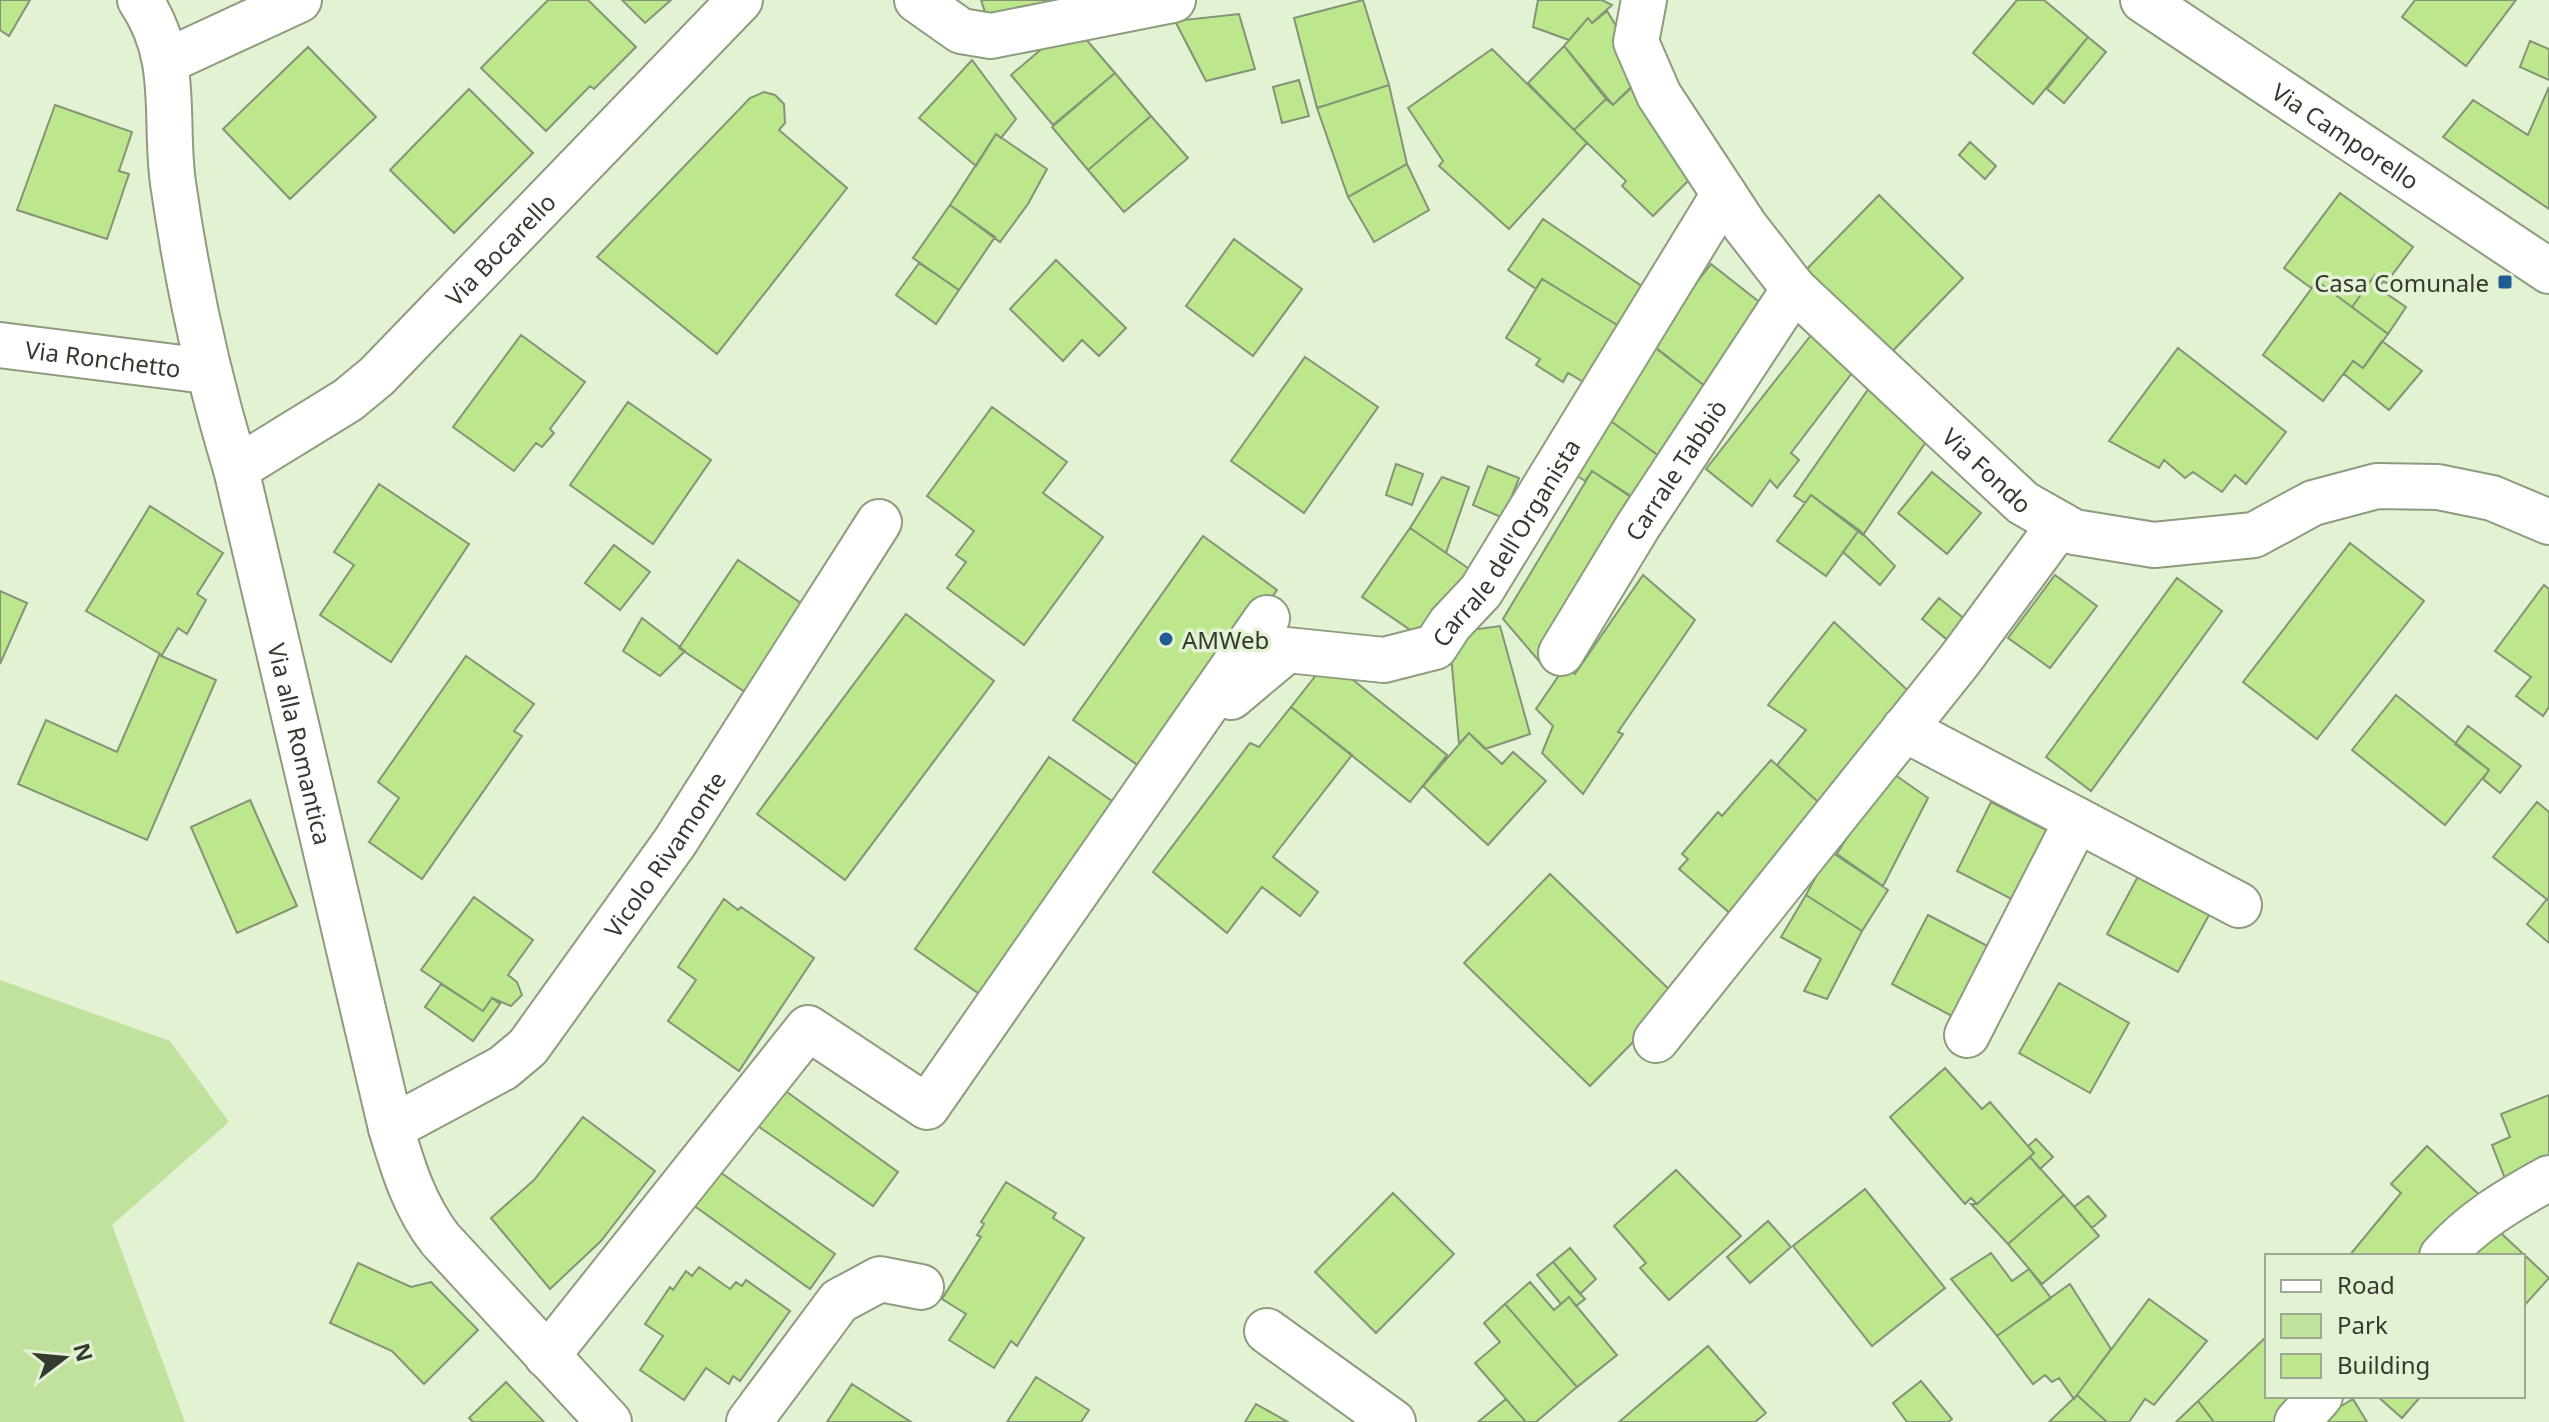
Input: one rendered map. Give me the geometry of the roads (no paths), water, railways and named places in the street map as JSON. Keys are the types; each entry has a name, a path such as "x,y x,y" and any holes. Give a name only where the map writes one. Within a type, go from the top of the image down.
{"street":[{"path":"167,61 299,0"},
{"name":"Via Bocarello","path":"236,469 348,400 377,376 740,0"},
{"path":"917,0 961,31 991,36 1173,0"},
{"name":"Via Fondo","path":"1644,0 1636,42 1659,95 1724,194 1794,289 2023,503 2074,532 2154,545 2254,535 2313,503 2377,486 2438,487 2492,498 2549,522"},
{"name":"Via Camporello","path":"2143,0 2549,271"},
{"name":"Via alla Romantica","path":"145,3 167,61 173,181 206,371 236,469 391,1128 408,1185 423,1216 609,1422"},
{"name":"Carrale dell'Organista","path":"1186,736 1287,650 1384,660 1435,647 1450,624 1481,591 1724,194"},
{"name":"Carrale Tabbiò","path":"1561,653 1638,526 1794,289"},
{"name":"Via Ronchetto","path":"0,345 206,371"},
{"name":"Vicolo Rivamonte","path":"391,1128 503,1068 528,1047 675,842 879,522"},
{"path":"1656,1040 1904,729 2060,524"},
{"path":"547,1356 808,1028 927,1107 1267,618"},
{"path":"1904,729 2239,905"},
{"path":"1967,1035 2077,820"},
{"path":"2444,1254 2463,1233 2488,1214 2549,1178"},
{"path":"749,1422 839,1301 880,1279 921,1287"},
{"path":"1267,1331 1393,1422"},
{"path":"2297,1422 2318,1398"}],"place":[{"name":"Casa Comunale","path":"2505,282"},
{"name":"AMWeb","path":"1166,639"}]}
